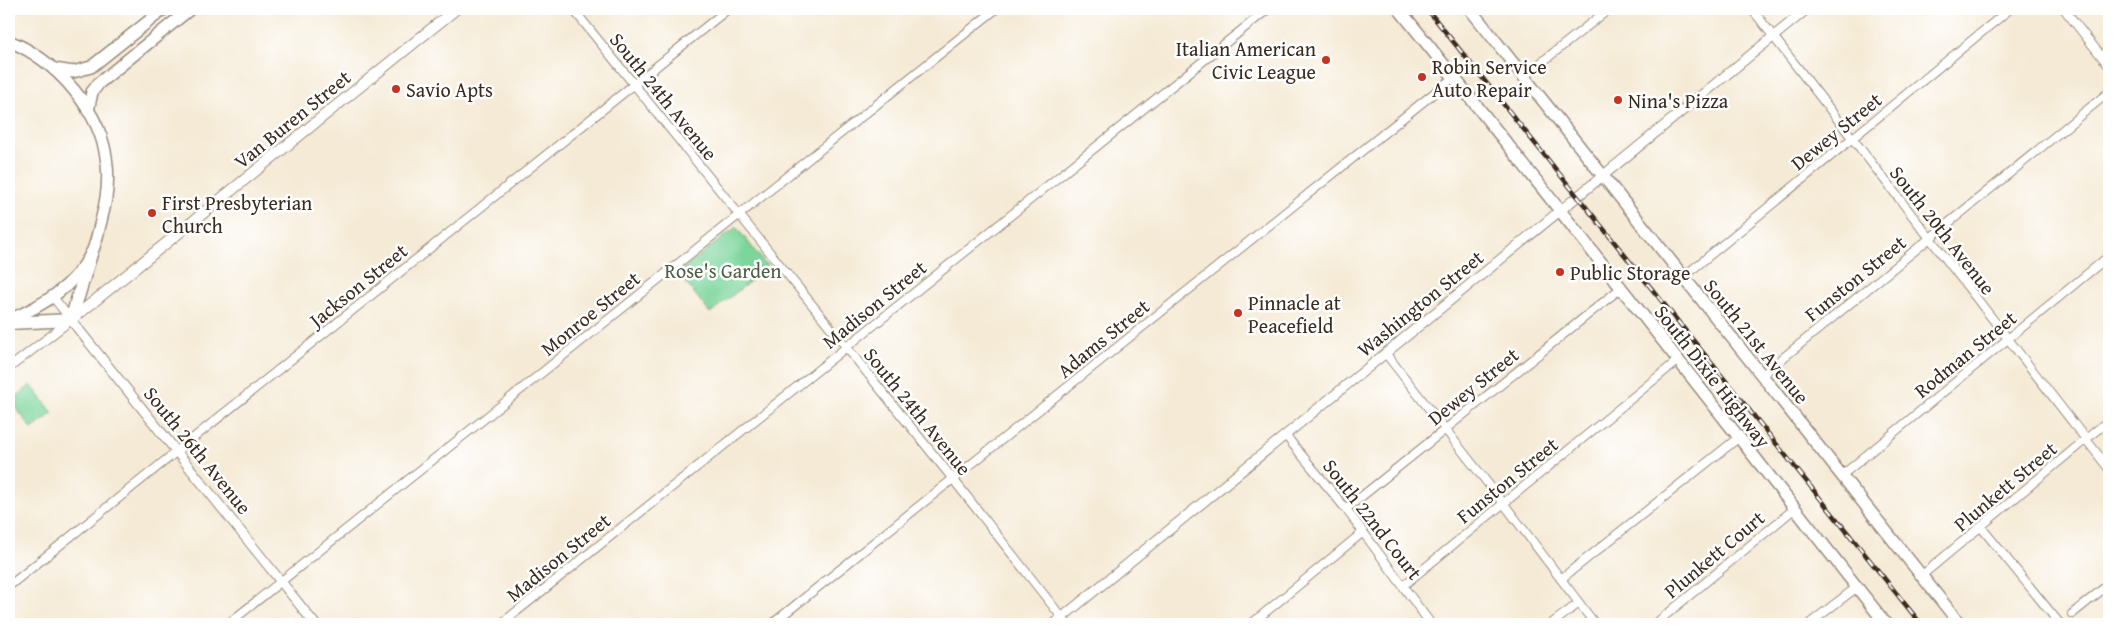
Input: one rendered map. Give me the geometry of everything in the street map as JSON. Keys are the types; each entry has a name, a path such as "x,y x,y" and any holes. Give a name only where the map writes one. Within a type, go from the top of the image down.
{"highway":[{"path":"9,322 71,320 91,254"}],"main road":[{"path":"54,69 73,72 91,67 164,9"},
{"path":"88,111 92,92 99,83 190,9"},
{"name":"Van Buren Street","path":"71,320 456,9"},
{"name":"South Dixie Highway","path":"1399,9 1561,210 1677,361 1886,624"},
{"name":"South 21st Avenue","path":"1470,9 1682,278 1960,624"},
{"path":"9,41 26,49 54,69 88,111 97,128 107,164 104,209 91,254 69,283 53,297 9,322"}],"street":[{"name":"South 24th Avenue","path":"573,9 953,479 1065,621"},
{"name":"Jackson Street","path":"9,586 728,9"},
{"name":"Monroe Street","path":"228,624 996,9"},
{"name":"Madison Street","path":"501,624 1268,9"},
{"path":"1523,77 1609,9"},
{"name":"South 20th Avenue","path":"1752,9 2109,469"},
{"name":"Washington Street","path":"1054,624 1065,621 1286,436 1807,9"},
{"name":"Dewey Street","path":"1682,278 2010,9"},
{"path":"2064,9 2109,66"},
{"name":"Adams Street","path":"772,624 1454,77"},
{"name":"Funston Street","path":"1761,376 2109,92"},
{"name":"Rodman Street","path":"1841,476 2109,256"},
{"name":"Dewey Street","path":"1346,510 1621,288"},
{"name":"South 26th Avenue","path":"53,297 315,624"},
{"name":"Van Buren Street","path":"9,368 71,320"},
{"path":"1386,354 1595,624"},
{"name":"Funston Street","path":"1404,585 1677,361"},
{"name":"Plunkett Street","path":"1921,576 2109,420"},
{"name":"South 22nd Court","path":"1286,436 1346,510 1432,624"},
{"path":"1561,579 1738,438"},
{"name":"Plunkett Court","path":"1655,624 1794,509"},
{"path":"1981,527 2060,624"},
{"path":"1250,624 1362,533"},
{"path":"2072,614 2109,584"},
{"path":"1809,624 1857,587"},
{"path":"1552,624 1579,603"}],"green space":[{"name":"Rose's Garden","path":"736,227 768,267 710,313 678,273"},
{"path":"31,385 53,413 32,429 11,401"}],"railway":[{"path":"1427,9 1921,624"}],"place":[{"name":"Italian American Civic League","path":"1326,60"},
{"name":"Robin Service Auto Repair","path":"1422,77"},
{"name":"Savio Apts","path":"396,89"},
{"name":"Nina's Pizza","path":"1618,100"},
{"name":"First Presbyterian Church","path":"152,213"},
{"name":"Public Storage","path":"1560,272"},
{"name":"Pinnacle at Peacefield","path":"1238,313"}]}
